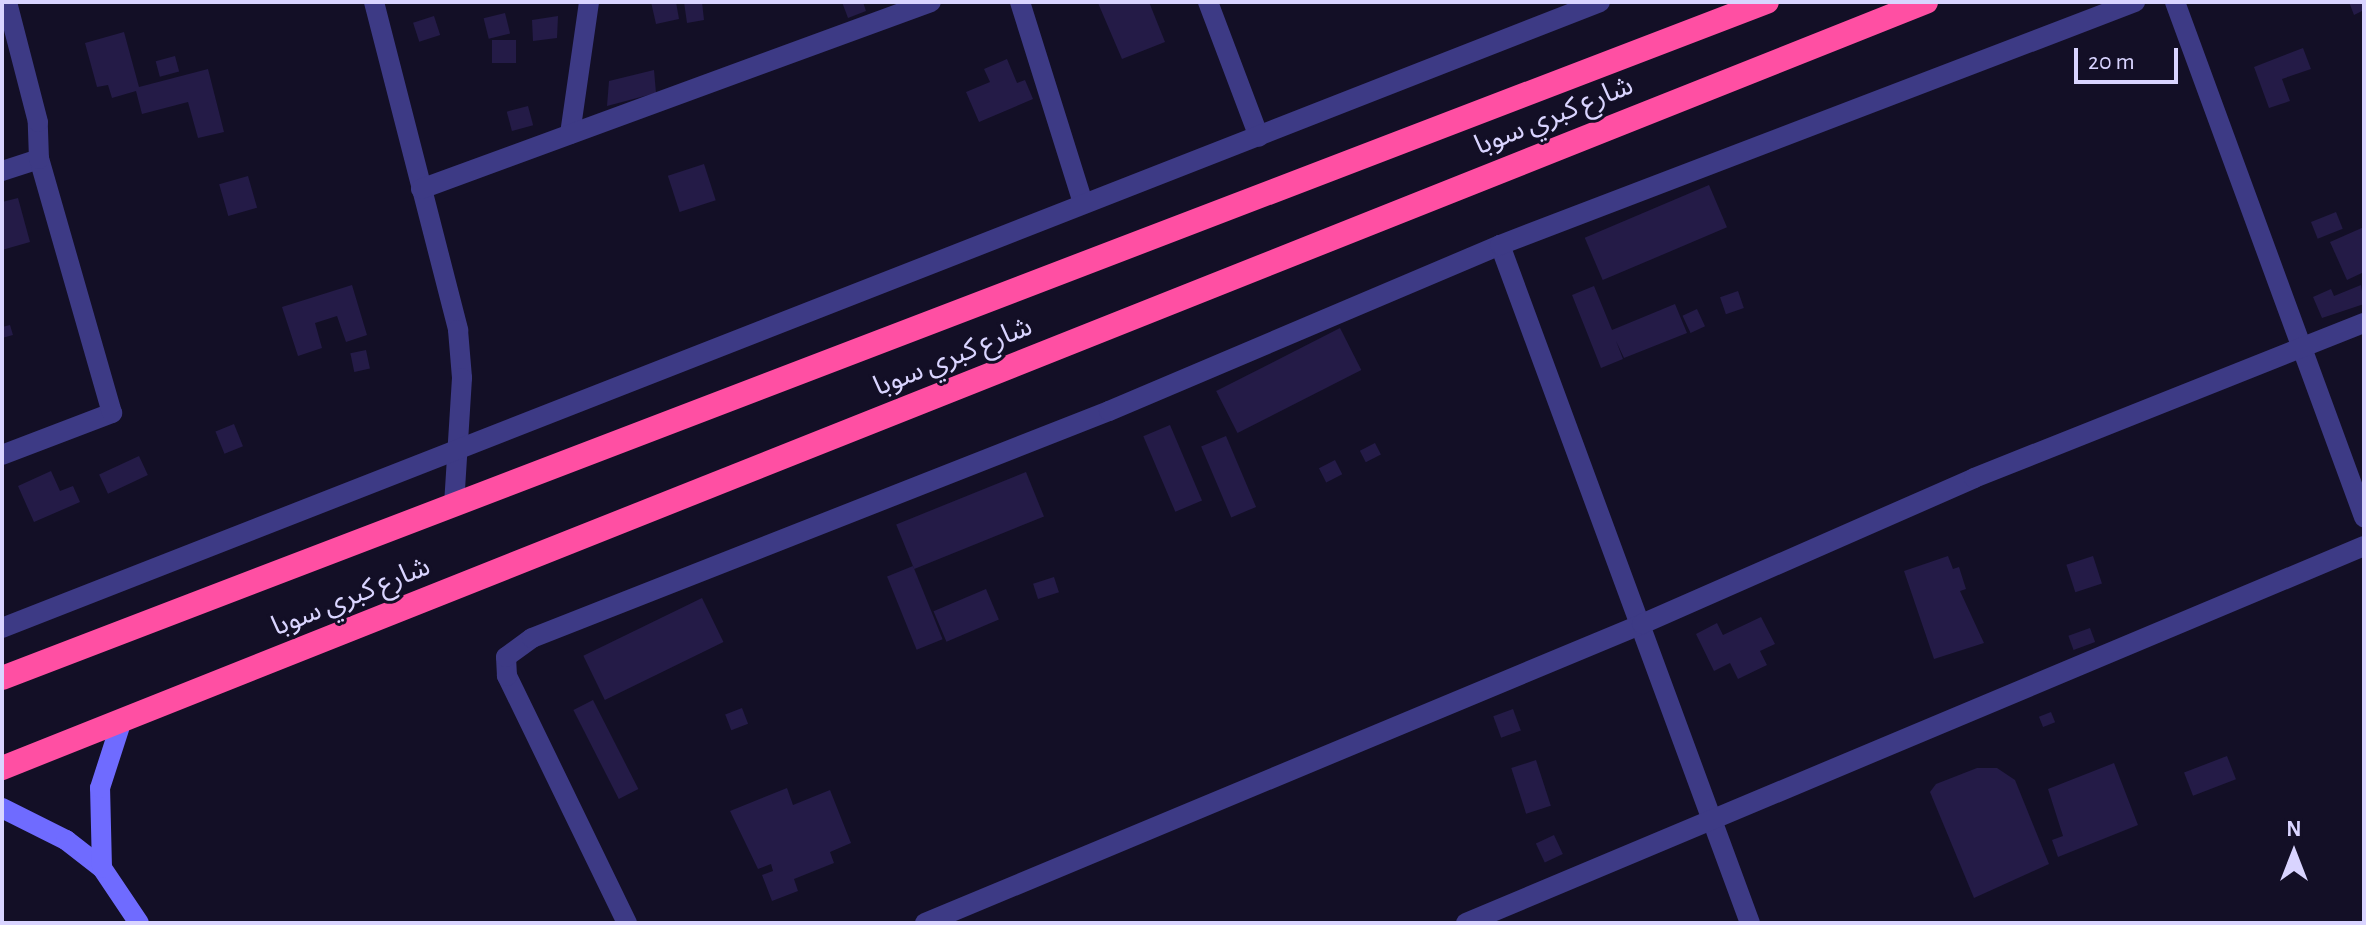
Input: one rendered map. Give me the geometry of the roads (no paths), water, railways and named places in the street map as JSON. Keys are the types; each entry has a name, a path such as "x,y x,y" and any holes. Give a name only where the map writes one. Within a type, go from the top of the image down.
{"highway":[{"name":"شارع كبري سوبا","path":"2,678 1767,2"},
{"name":"شارع كبري سوبا","path":"2,768 1926,2"}],"street":[{"path":"2,455 112,413 39,159 38,122 7,2"},
{"path":"374,2 458,330 459,450 454,506"},
{"path":"570,134 589,2"},
{"path":"421,189 931,2"},
{"path":"1020,2 1083,203"},
{"path":"1208,2 1259,137"},
{"path":"2,628 1600,2"},
{"path":"627,923 512,691 506,657 518,647 1109,411 1500,245 2135,2"},
{"path":"2175,2 2299,350 2364,517"},
{"path":"2,171 39,159"},
{"path":"1500,245 1750,923"},
{"path":"925,923 1642,624 1974,478 2364,323"},
{"path":"1466,923 1712,817 2364,546"},
{"path":"102,868 100,788 122,720"},
{"path":"2,808 66,840 102,868 139,923"}]}
